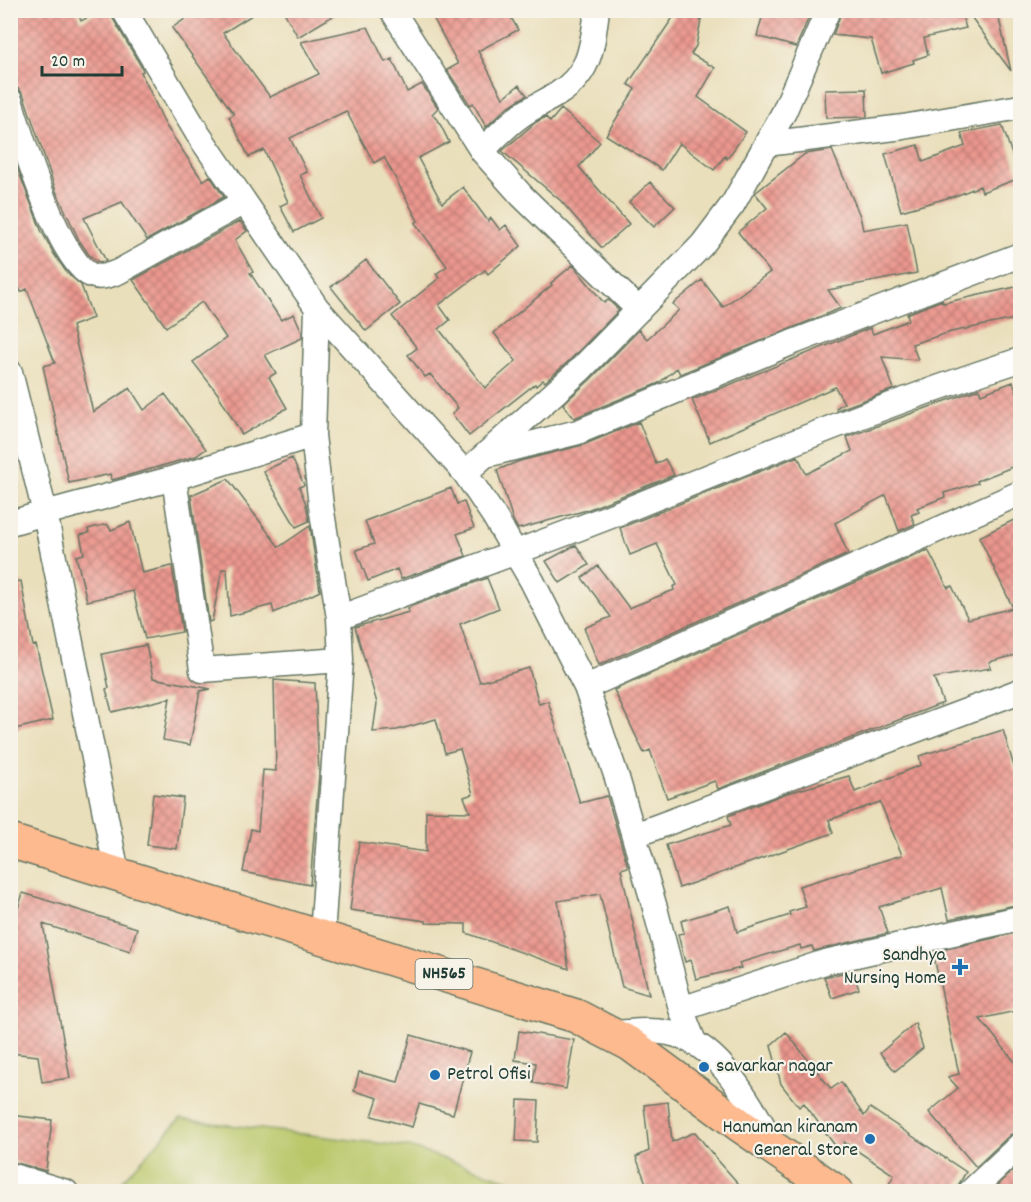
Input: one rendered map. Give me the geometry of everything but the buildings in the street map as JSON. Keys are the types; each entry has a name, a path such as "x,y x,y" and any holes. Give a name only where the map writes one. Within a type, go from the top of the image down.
{"highway":[{"name":"NH565","path":"10,841 576,1016 630,1044 837,1191"}],"street":[{"path":"124,10 198,134 317,308 465,473 516,552 586,687 634,835 681,1009 694,1042"},
{"path":"392,10 482,151 522,196 639,310"},
{"path":"482,151 519,117 572,85 581,74 592,44 597,10"},
{"path":"465,473 580,370 702,245 733,204 784,112 828,10"},
{"path":"10,100 31,162 65,247 78,267 90,275 105,277 118,272 244,202"},
{"path":"766,144 903,127 1020,107"},
{"path":"485,456 578,432 791,343 1020,255"},
{"path":"317,308 313,435 321,506 339,618 341,660 322,936"},
{"path":"339,618 516,552 808,436 958,380 1020,360"},
{"path":"10,372 45,513 117,873"},
{"path":"10,523 174,478 313,435"},
{"path":"174,478 202,670 341,660"},
{"path":"586,687 1020,493"},
{"path":"634,835 1020,691"},
{"path":"681,1009 825,962 1020,918"},
{"path":"613,1034 644,1031 669,1033 694,1042 722,1066 747,1098 777,1150"},
{"path":"970,1191 1020,1145"},
{"path":"10,1175 66,1191"}],"green space":[{"path":"180,1119 409,1147 541,1191 123,1191 121,1182"}],"place":[{"name":"Sandhya Nursing Home","path":"960,967"},
{"name":"savarkar nagar","path":"704,1067"},
{"name":"Petrol Ofisi","path":"435,1075"},
{"name":"Hanuman kiranam General Store","path":"870,1139"}]}
